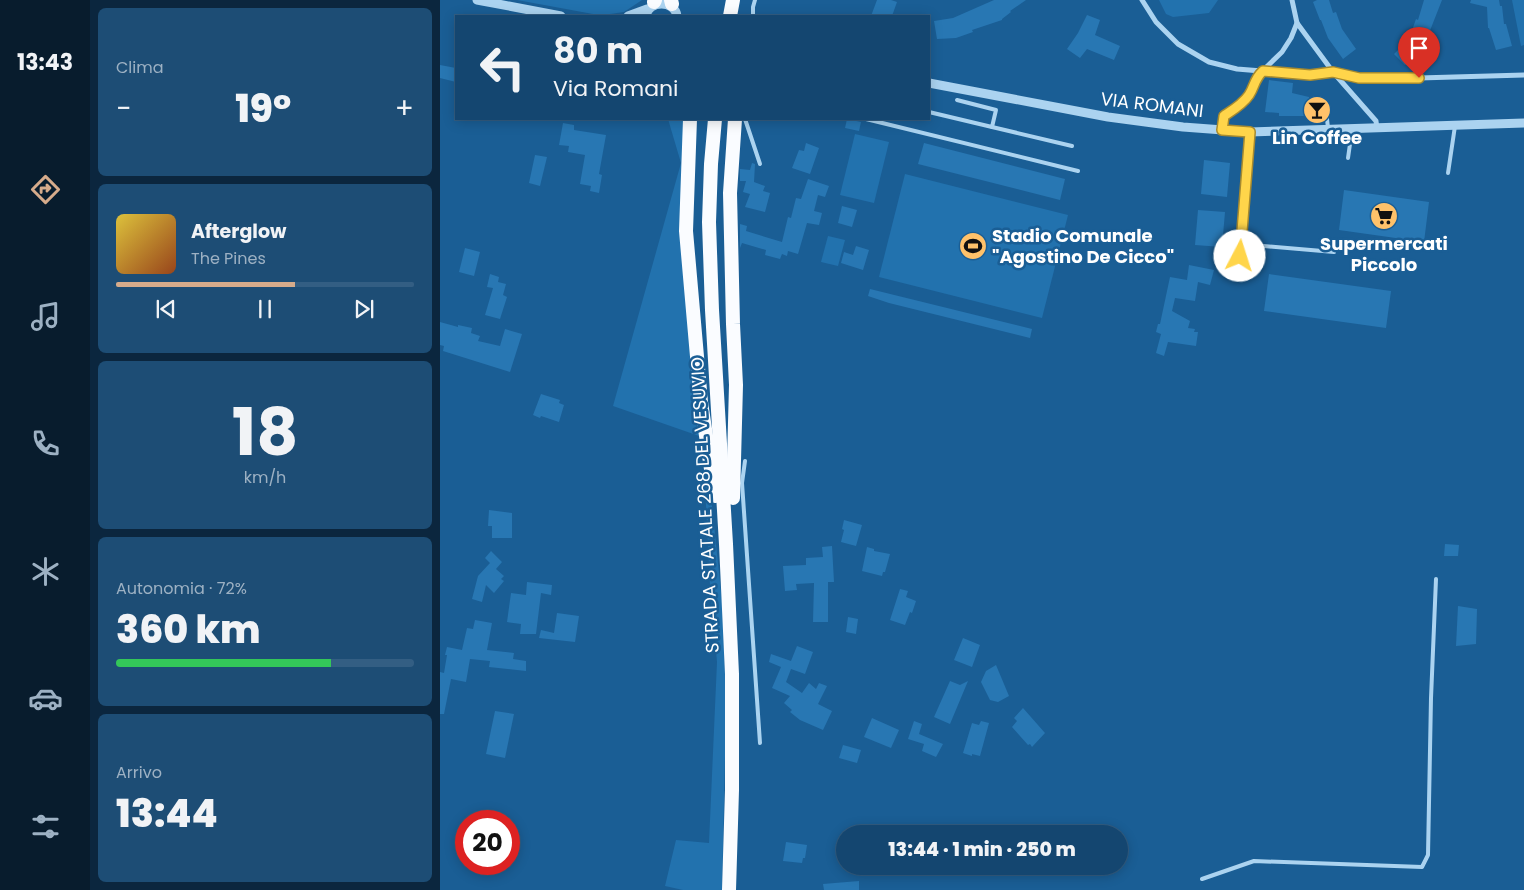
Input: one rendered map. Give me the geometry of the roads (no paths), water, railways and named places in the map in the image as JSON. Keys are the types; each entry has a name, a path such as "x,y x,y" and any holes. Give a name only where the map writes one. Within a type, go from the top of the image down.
{"highway":[{"path":"730,15 733,0"},
{"path":"690,120 687,240 701,402 715,498 727,549"},
{"name":"STRADA STATALE 268 DEL VESUVIO","path":"715,120 709,222 712,310 727,549 733,730 728,890"},
{"path":"727,549 733,497 733,443 736,403 730,193 736,120"}],"street":[{"path":"477,0 556,15"},
{"path":"630,15 663,0 673,7"},
{"path":"1142,0 1165,33 1188,51 1208,62 1237,69 1310,75 1333,72 1359,78 1524,75"},
{"path":"1292,0 1297,23 1333,72 1376,121 1377,128"},
{"path":"1222,130 1224,116 1244,101 1253,88 1256,77 1288,45 1297,23"},
{"name":"VIA ROMANI","path":"930,83 1108,118 1250,132 1524,123"}],"lane":[{"path":"753,15 755,0"},
{"path":"957,100 996,110 992,127"},
{"path":"1326,110 1328,130"},
{"path":"930,112 1072,146"},
{"path":"745,120 760,164"},
{"path":"870,120 1078,171"},
{"path":"1448,173 1455,126"},
{"path":"1348,158 1352,130"},
{"path":"1240,256 1250,132"},
{"path":"1241,244 1334,252"},
{"path":"745,462 742,482 760,743"},
{"path":"1202,879 1254,861 1422,867 1428,855 1431,698 1436,579"}],"place":[{"name":"Lin Coffee","path":"1317,110"},
{"name":"Supermercati Piccolo","path":"1384,216"},
{"name":"Stadio Comunale \"Agostino De Cicco\"","path":"973,246"}]}
